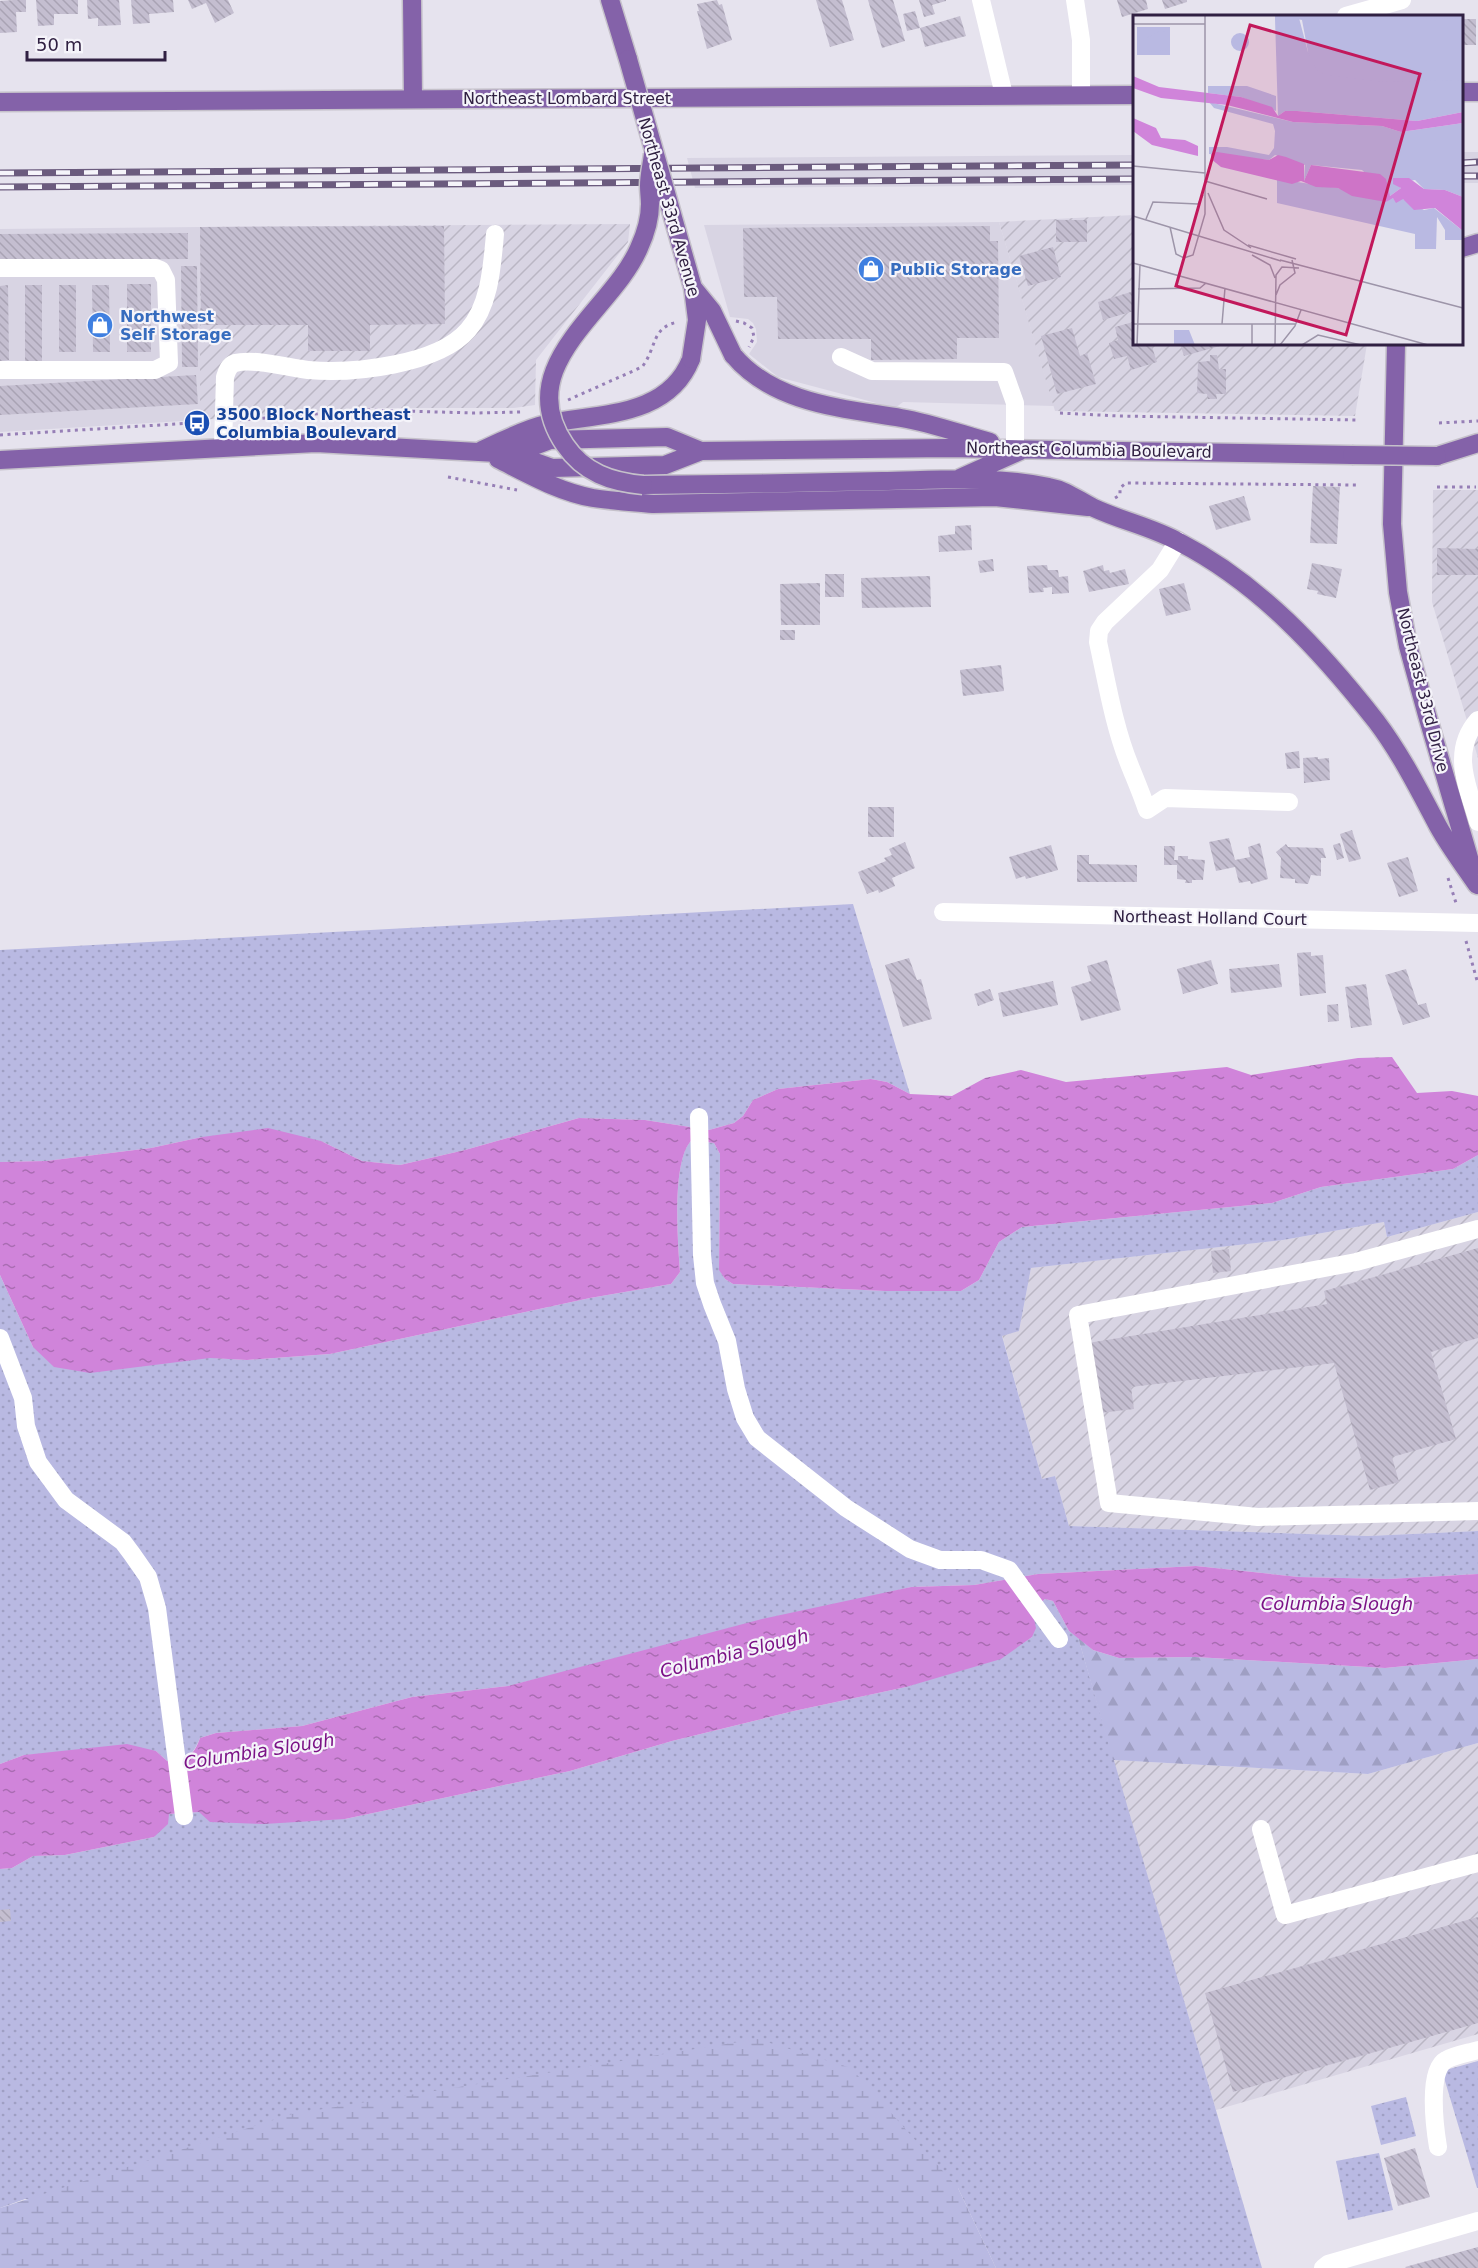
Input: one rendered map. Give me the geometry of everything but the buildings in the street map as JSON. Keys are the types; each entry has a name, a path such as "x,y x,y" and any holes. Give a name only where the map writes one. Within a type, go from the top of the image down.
{"main road":[{"path":"412,0 413,99"},
{"name":"Northeast 33rd Avenue","path":"480,451 526,430 624,410 651,402 682,379 691,359 697,320 693,288 610,0"},
{"name":"Northeast Lombard Street","path":"0,102 1133,95"},
{"path":"653,154 649,186 650,206 642,241 630,265 576,332 565,349 552,380 550,405 559,436 574,457 586,468 605,478 643,485 992,480 1049,487 1068,492 1095,508 1159,531 1218,564 1258,594 1293,625 1327,662 1397,751 1439,827 1477,887"},
{"path":"1463,247 1478,243"},
{"path":"693,288 712,311 733,355 749,371 771,387 802,399 903,418 1021,448"},
{"name":"Northeast 33rd Drive","path":"1396,345 1392,524 1398,592 1408,645 1477,887"},
{"name":"Northeast Columbia Boulevard","path":"513,454 550,440 656,437 667,437 701,451"},
{"name":"Northeast Columbia Boulevard","path":"0,460 316,443 513,454 552,468 665,465 701,451 1021,448 1478,457"},
{"path":"1437,456 1478,443"},
{"path":"956,480 1021,448"},
{"path":"480,451 546,483 591,497 626,502 653,504 995,497 1095,508"}],"street":[{"path":"981,0 1004,96"},
{"path":"1075,0 1081,40 1081,95"},
{"path":"1350,15 1402,0"},
{"path":"222,447 225,377 228,368 235,363 270,363 309,370 375,368 435,353 454,343 469,329 485,300 493,263 495,234"},
{"path":"0,268 156,268 161,270 166,280 169,363 155,370 0,370"},
{"path":"841,357 872,371 1004,372 1016,403 1021,448"},
{"path":"1178,541 1160,570 1117,609 1099,631 1098,642 1119,729 1147,810 1165,798 1289,802"},
{"path":"1478,720 1466,737 1463,768 1478,822"},
{"name":"Northeast Holland Court","path":"943,912 1470,923"},
{"path":"699,1117 702,1255 705,1283 717,1320 727,1341 736,1389 745,1418 757,1438 837,1501 910,1549 940,1560 990,1562 1009,1570 1059,1639"},
{"path":"1478,1229 1356,1262 1078,1315 1109,1503 1258,1517 1478,1511"},
{"path":"0,1338 23,1398 26,1426 38,1462 49,1480 66,1500 123,1542 148,1577 157,1608 184,1816"},
{"path":"1261,1829 1285,1915 1478,1863"},
{"path":"1438,2147 1434,2114 1435,2081 1440,2065 1446,2060 1478,2050"},
{"path":"1323,2268 1328,2264 1478,2221"}],"path":[{"path":"727,321 744,323 752,328 754,337 751,346"},
{"path":"560,405 635,371 649,358 656,335 661,328 668,324 689,322"},
{"path":"464,412 529,411"},
{"path":"1060,413 1358,420"},
{"path":"1439,423 1478,421"},
{"path":"448,477 524,492"},
{"path":"1112,499 1120,495 1120,488 1126,483 1356,485"},
{"path":"1437,488 1476,487"},
{"path":"1445,869 1470,923 1478,984"}],"shaded area":[{"path":"1463,152 1478,152 1478,183 1463,183"},
{"path":"1133,155 1133,185 695,188 687,158"},
{"path":"1133,215 1133,345 1367,345 1355,416 1055,411 999,222"},
{"path":"999,222 1054,406 903,402 895,408 778,377 749,354 757,342 753,323 748,319 730,317 704,225"},
{"path":"630,224 628,242 536,360 535,405 514,408 359,408 200,420 200,227"},
{"name":"Northwest Self Storage","path":"200,227 200,420 0,432 0,229"},
{"path":"1433,490 1478,490 1478,758 1432,602"},
{"path":"1478,1212 1478,1531 1368,1536 1069,1526 1055,1476 1042,1479 1002,1335 1019,1331 1031,1268 1283,1240 1384,1222 1387,1237"},
{"path":"1478,1743 1478,2034 1216,2110 1113,1760 1368,1774"}],"green space":[{"path":"853,904 910,1094 887,1082 871,1079 778,1089 753,1100 743,1116 734,1123 709,1130 645,1120 579,1118 465,1150 400,1165 362,1161 321,1141 202,1137 151,1148 46,1161 0,1162 0,950"},
{"path":"692,1140 714,1143 720,1154 719,1269 725,1279 733,1284 885,1291 961,1291 979,1280 999,1242 1022,1227 1272,1203 1321,1187 1453,1169 1478,1155 1478,1212 1387,1237 1384,1222 1283,1240 1031,1268 1019,1331 1002,1336 1042,1479 1055,1476 1069,1526 1368,1536 1478,1531 1478,1574 1388,1579 1299,1577 1196,1566 1038,1574 974,1585 911,1587 508,1686 412,1697 302,1726 216,1733 200,1738 188,1756 179,1759 167,1761 156,1751 24,1755 0,1764 0,1275 33,1347 247,1360 330,1354 590,1298 671,1284 680,1272 678,1183 685,1150"},
{"path":"1045,1599 1053,1601 1069,1631 1078,1637 1262,2268 996,2268 958,2188 25,2199 0,2208 0,1869 12,1868 33,1856 65,1855 154,1837 169,1814 199,1812 345,1819 570,1771 672,1741 906,1687 1018,1646 1032,1637 1032,1609"},
{"path":"1078,1637 1093,1650 1119,1658 1195,1657 1385,1668 1478,1659 1478,1743 1368,1774 1113,1760"},
{"path":"757,2039 851,2068 958,2188 996,2268 0,2268 0,2208 292,2114"},
{"path":"1478,2061 1478,2188 1477,2188 1442,2071"},
{"path":"1406,2097 1416,2136 1381,2145 1371,2106"},
{"path":"1379,2153 1393,2210 1348,2220 1336,2161"}],"water":[{"path":"1392,1057 1417,1093 1452,1091 1478,1096 1478,1155 1453,1169 1321,1187 1272,1203 1022,1227 999,1242 979,1280 961,1291 885,1291 733,1284 725,1279 719,1270 720,1154 714,1143 692,1140 685,1150 678,1183 680,1272 671,1284 590,1298 330,1354 247,1360 210,1358 90,1373 54,1367 33,1347 0,1275 0,1162 46,1161 151,1148 202,1137 268,1128 321,1141 362,1161 400,1165 465,1150 579,1118 645,1120 709,1130 734,1123 743,1116 753,1100 778,1089 871,1079 887,1082 910,1094 952,1096 985,1078 1021,1070 1066,1082 1227,1067 1251,1075 1358,1058"},
{"name":"Columbia Slough","path":"1196,1566 1299,1577 1388,1579 1478,1574 1478,1659 1385,1668 1195,1657 1119,1658 1093,1650 1069,1631 1053,1601 1045,1599 1032,1610 1036,1628 1032,1637 1001,1659 906,1687 672,1741 570,1771 345,1819 264,1824 210,1822 199,1812 169,1814 168,1824 154,1837 65,1855 33,1856 12,1868 0,1869 0,1764 24,1755 127,1744 156,1751 167,1761 174,1760 192,1753 200,1738 216,1733 302,1726 412,1697 508,1686 762,1619 911,1587 974,1585 1038,1574"}],"railway":[{"path":"1463,163 1478,162"},
{"path":"0,173 1133,165"},
{"path":"1463,176 1478,176"},
{"path":"0,187 1133,179"}],"place":[{"name":"Public Storage","path":"871,269"},
{"name":"Northwest Self Storage","path":"100,325"},
{"name":"3500 Block Northeast Columbia Boulevard","path":"197,423"}]}
